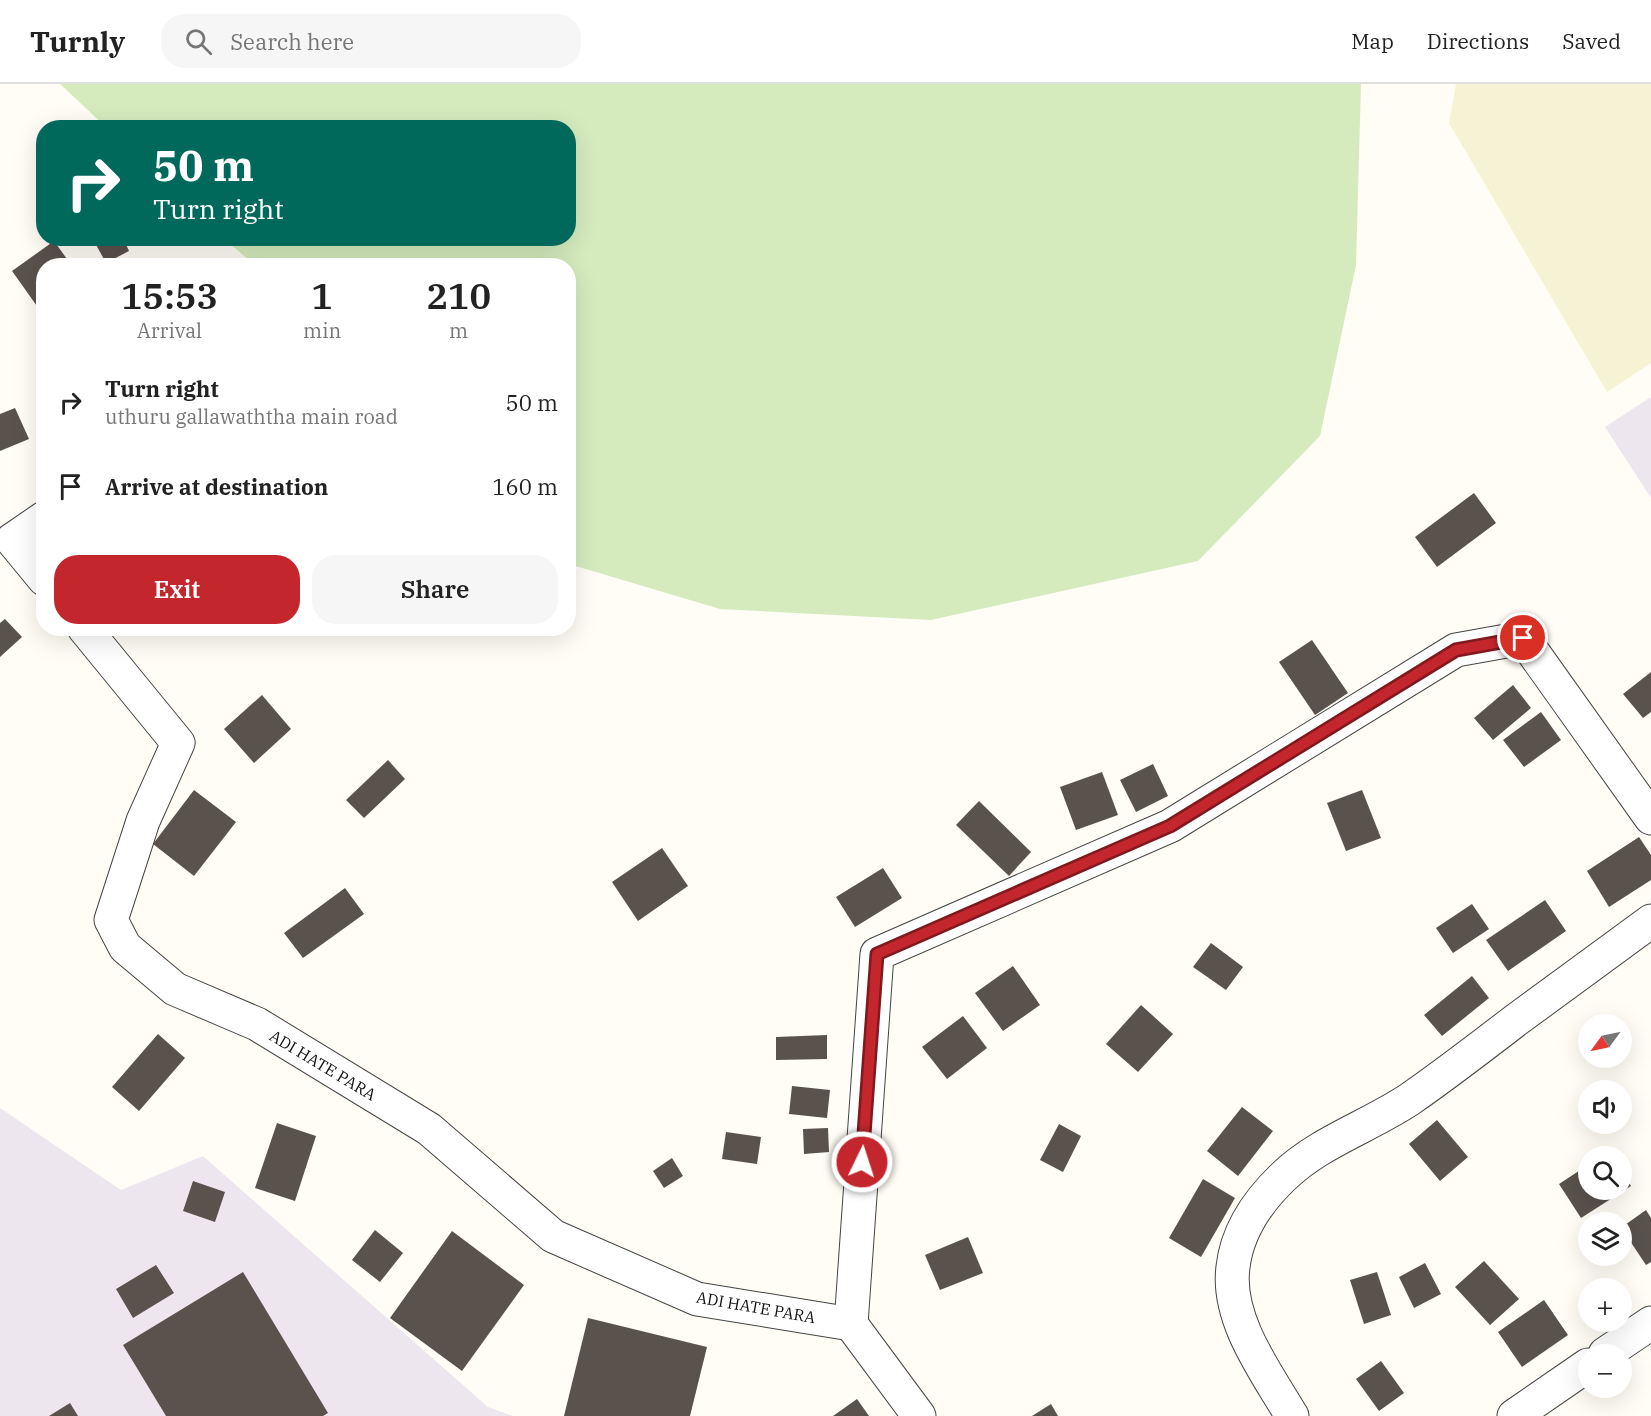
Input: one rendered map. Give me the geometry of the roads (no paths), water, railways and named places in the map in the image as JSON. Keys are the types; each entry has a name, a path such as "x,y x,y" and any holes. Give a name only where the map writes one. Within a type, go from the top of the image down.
{"street":[{"path":"36,523 6,544 36,572"},
{"name":"ADI HATE PARA","path":"91,636 178,743 143,821 111,921 125,947 174,989 257,1024 429,1129 553,1236 697,1299 851,1324"},
{"path":"920,1416 851,1324 877,954 1170,826 1456,650 1523,638 1651,819"},
{"path":"1292,1416 1239,1322 1234,1299 1232,1284 1236,1250 1254,1211 1275,1184 1300,1163 1333,1140 1410,1098 1651,921"},
{"path":"1620,1344 1651,1323"},
{"path":"1514,1416 1578,1372"}]}
